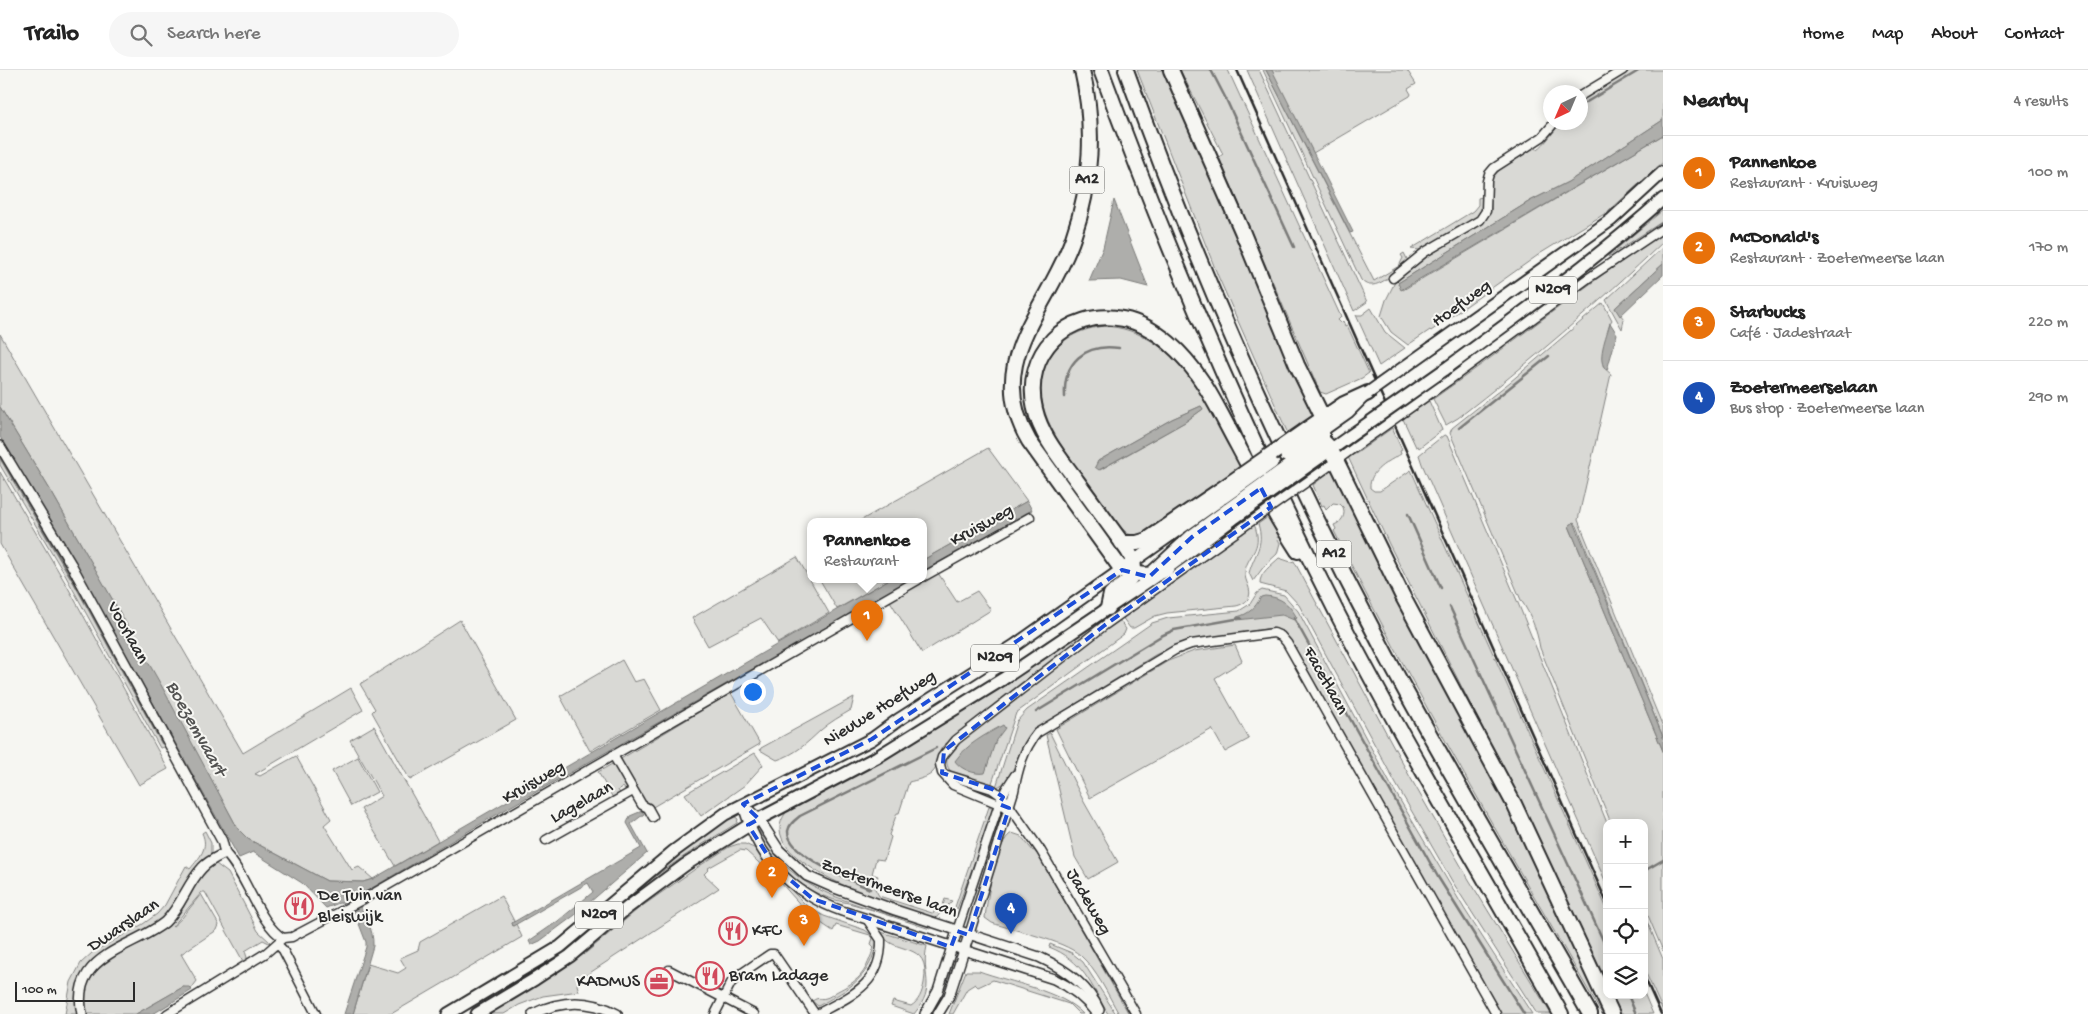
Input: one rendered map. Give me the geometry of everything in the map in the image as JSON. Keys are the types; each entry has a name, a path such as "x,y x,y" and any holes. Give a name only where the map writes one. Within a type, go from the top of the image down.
{"highway":[{"name":"A12","path":"1082,70 1088,105 1090,139 1088,174 1083,203 1073,240 1062,266 1021,341 1014,367 1013,396 1019,420 1029,441 1130,568"},
{"name":"A12","path":"1101,70 1157,216 1216,358 1336,611 1430,786 1561,1014"},
{"name":"A12","path":"1126,70 1219,305 1318,521 1367,620 1429,735 1590,1014"},
{"name":"A12","path":"1171,70 1314,399 1320,443 1518,812 1612,1014"},
{"name":"A12","path":"1130,568 1122,543 1050,442 1038,418 1033,397 1035,368 1048,345 1068,327 1094,318 1118,318 1145,327 1169,343 1190,364 1216,404 1281,525 1336,611"},
{"name":"N209","path":"1122,543 1137,543 1148,540 1226,505 1320,443 1338,409 1368,392"},
{"path":"1314,399 1338,409"},
{"name":"N209","path":"1146,580 1226,505 1320,443"},
{"path":"1130,568 1146,580"},
{"name":"N209","path":"1108,613 1111,594 1117,596 1126,583 1130,568"},
{"name":"N209","path":"1146,580 1166,569"}],"main road":[{"name":"Hoefweg","path":"1368,392 1611,220 1663,172"},
{"name":"N209","path":"1166,569 1226,505 1277,461 1320,443 1352,441 1536,302 1623,234 1663,198"},
{"name":"N209","path":"1130,568 1226,505 1287,481 1320,443"},
{"name":"Nieuwe Hoefweg","path":"448,1014 560,947 686,841 725,814 872,739 898,720 1014,646 1091,592 1117,596 1146,580"},
{"name":"Nieuwe Hoefweg","path":"477,1014 570,956 627,908 685,865 748,825 894,746 1108,613"}],"street":[{"path":"1588,91 1623,70"},
{"path":"1393,278 1425,252 1480,220 1486,211 1489,174 1494,168 1542,137 1548,130"},
{"path":"1352,441 1448,381 1587,279 1663,228"},
{"name":"Nieuwe Hoefweg","path":"942,773 940,764 944,751 1108,613 1117,596 1238,530 1292,492 1320,443"},
{"name":"Voorlaan","path":"0,446 80,582 222,840 225,853 235,863 280,941 316,1014"},
{"name":"Kruisweg","path":"927,575 1030,517"},
{"name":"Kruisweg","path":"167,1014 280,941 292,937 362,900 913,583"},
{"name":"Facetlaan","path":"970,935 1009,808 1018,771 1029,742 1037,733 1166,654 1191,644 1261,634 1278,634 1287,643 1496,1014"},
{"name":"Lagelaan","path":"613,755 642,805 648,808 653,818"},
{"name":"Facetlaan","path":"957,931 1001,800 1018,771"},
{"name":"Jadeweg","path":"942,773 953,785 1001,800 1009,808 1041,851 1136,1014"},
{"name":"Lagelaan","path":"546,840 634,791"},
{"name":"Zoetermeerse laan","path":"743,804 759,819 779,850 807,876 886,907 1039,957 1057,965 1084,988 1096,1003 1099,1014"},
{"name":"Zoetermeerse laan","path":"743,804 748,825 776,868 793,886 812,900 1066,984 1099,1014"},
{"name":"Dwarslaan","path":"82,1014 81,990 93,966 163,923 173,913 202,868 225,853"},
{"path":"715,1014 736,977 770,954 774,954 816,1014 854,995 866,984 877,968 882,948 881,940 867,919"},
{"path":"925,1014 938,991 957,931"},
{"path":"938,1014 949,996 970,935"},
{"path":"669,970 754,1014"},
{"path":"533,1014 577,1002 605,1008 617,1014"}],"highlighted area":[{"path":"1261,488 1271,507 1105,625 944,751 942,773 992,789 1003,797 999,804 1009,808 969,935 957,931 951,947 813,899 776,868 748,825 759,819 743,804 872,739 1122,570 1149,577 1192,537"}],"shaded area":[{"path":"1137,70 1166,70 1317,417 1289,436 1218,276"},
{"path":"1180,70 1228,70 1341,317 1338,320 1341,323 1343,321 1345,326 1347,325 1369,373 1362,378 1326,394 1320,392 1219,157 1223,154"},
{"path":"1247,70 1259,70 1367,302 1354,311"},
{"path":"1263,70 1266,70 1374,281 1399,266 1403,258 1401,255 1404,253 1408,261 1385,280 1372,285 1366,284 1361,280"},
{"path":"1266,70 1272,70 1353,232 1350,233"},
{"path":"1269,70 1407,70 1416,84 1408,89 1411,94 1410,96 1313,153"},
{"path":"1631,70 1663,70 1663,120 1568,182 1530,201 1398,283 1403,290 1663,135 1663,162 1609,211 1541,253 1431,331 1408,345 1391,332 1381,316 1386,300 1396,280 1428,256 1478,226 1486,219 1491,210 1490,182 1493,176 1501,169 1534,148 1538,149 1555,130 1588,130 1588,96"},
{"path":"1663,120 1663,135 1401,290 1398,283 1530,201 1568,182"},
{"path":"1482,197 1482,208 1476,218 1420,250 1411,249 1473,211 1478,205 1478,198"},
{"path":"1114,200 1148,287 1121,280 1089,281 1103,248"},
{"path":"1663,210 1663,221 1608,257 1609,255"},
{"path":"1663,233 1663,242 1563,333 1458,418 1446,425 1433,399 1605,273"},
{"path":"1663,247 1663,264 1615,308 1624,319 1622,329 1606,300"},
{"path":"1663,264 1663,275 1620,316 1615,308"},
{"path":"1603,303 1612,320 1603,367 1611,374 1578,520 1663,727 1663,737 1577,526 1574,522 1569,526 1663,751 1663,951 1648,915 1648,819 1609,819 1540,648 1533,623 1521,600 1450,433 1452,428 1510,382"},
{"path":"1371,308 1385,332 1405,348 1379,366 1356,315 1362,315"},
{"path":"1610,323 1617,334 1607,370 1602,361 1602,355"},
{"path":"1104,326 1130,331 1153,342 1172,357 1190,377 1205,399 1242,468 1145,535 1131,535 1118,524 1060,444 1050,426 1044,408 1041,390 1043,372 1052,354 1068,338 1081,331","holes":["1201,406 1203,409 1185,422 1100,470 1097,465 1098,461 1172,419"]},
{"path":"0,334 243,753 351,688 363,710 255,774 260,776 296,756 331,819 324,825 352,870 359,867 373,879 363,882 327,881 248,839 238,829 130,631 52,493 0,407"},
{"path":"1429,401 1442,430 1419,448 1418,446 1416,447 1403,419"},
{"path":"1201,406 1203,409 1185,422 1099,470 1095,467 1098,461 1172,419"},
{"path":"0,407 52,493 160,683 238,829 248,839 327,881 363,882 373,879 883,583 904,583 501,812 355,898 370,927 373,946 353,1014 344,1014 366,947 366,942 354,911 347,903 339,903 326,908 302,883 253,852 239,858 85,580 0,437"},
{"path":"1392,428 1402,450 1400,451 1401,454 1376,471 1370,488 1374,491 1380,491 1411,470 1603,900 1603,979 1533,827 1389,544 1348,457 1357,453"},
{"path":"1444,435 1447,436 1518,603 1605,819 1603,819 1603,876 1422,464 1419,455"},
{"path":"988,448 1027,501 927,558 927,518 865,518"},
{"path":"0,453 57,548 166,745 164,747 160,748 64,573 0,465"},
{"path":"1333,469 1404,613 1477,740 1609,1014 1602,1014 1498,834 1365,593 1334,531 1336,529 1334,525 1344,515 1343,507 1340,504 1333,503 1326,510 1324,505 1322,506 1313,485"},
{"path":"0,472 66,584 168,769 139,785 0,544"},
{"path":"1027,501 1032,510 927,569 927,558"},
{"path":"1268,517 1279,536 1277,537 1280,543 1277,554 1265,565 1253,581 1249,573 1260,544 1258,524"},
{"path":"1574,522 1663,737 1663,751 1569,526"},
{"path":"1254,524 1257,541 1246,568 1245,577 1250,594 1245,602 1236,606 1167,613 1155,616 1134,628 1130,628 1122,617"},
{"path":"797,557 807,574 807,583 812,583 829,613 778,643 761,618 708,646 692,618"},
{"path":"1279,558 1291,562 1294,561 1410,777 1465,873 1551,1014 1537,1014 1452,881 1396,784 1299,605 1286,591 1260,584 1264,573"},
{"path":"938,573 957,602 977,591 991,610 922,653 890,601 921,583 927,583 927,579"},
{"path":"822,583 883,583 837,609"},
{"path":"1262,590 1284,595 1298,611 1391,785 1465,910 1532,1014 1501,1014 1288,637 1282,631 1272,628 1212,637 1183,644 1155,655 1035,729 1025,743 1008,778 996,787 1017,721 1027,710 1152,623 1168,618 1239,611 1250,604 1257,593"},
{"path":"1265,596 1281,600 1297,618 1294,620 1282,615 1237,620 1237,617 1248,612 1261,597"},
{"path":"1104,619 1102,623 943,746 939,753 936,767 930,775 909,782 899,813 897,813 889,835 891,837 884,860 876,859 872,874 878,876 874,887 879,896 932,913 942,908 945,899 952,901 935,919 892,905 831,879 805,863 786,846 780,827 790,808 871,766 950,720"},
{"path":"460,620 516,720 410,780 372,712 375,709 360,684"},
{"path":"1119,620 1126,629 1124,634 1016,713 991,786 952,773 947,765 947,758 957,744"},
{"path":"1235,645 1242,661 1215,678 1249,739 1225,752 1212,729 1090,798 1056,729 1168,661 1194,651"},
{"path":"622,660 634,682 644,679 661,710 590,751 560,696"},
{"path":"731,693 760,744 651,808 644,803 619,760"},
{"path":"854,697 851,710 828,724 806,744 790,755 777,760 760,750 761,748"},
{"path":"1003,725 1005,728 996,740 985,773 968,771 960,767 955,761 960,755 983,736"},
{"path":"374,726 438,841 395,866 361,809 382,796 350,740"},
{"path":"1050,733 1084,802 1118,862 1088,879 1075,857 1046,735"},
{"path":"755,753 763,765 745,785 701,816 685,794"},
{"path":"358,757 377,792 351,806 332,771"},
{"path":"614,763 629,790 627,792 623,787 618,790 621,795 613,798 598,772"},
{"path":"990,804 993,813 957,909 955,907"},
{"path":"642,811 644,814 631,824 647,853 575,915 540,941 531,945 529,941 558,921 593,892 588,883 513,926 512,923 641,848 627,823 630,816"},
{"path":"734,816 738,819 737,823 661,872 563,951 507,989 505,986 728,818"},
{"path":"205,831 211,843 211,857 164,917 108,951 80,980 76,995 78,1014 65,1014 71,982 81,963 93,952 157,914 165,905 186,866 190,869 200,856 204,848 202,833"},
{"path":"759,831 785,865 809,884 860,906 931,927 930,929 815,892 786,871 757,832"},
{"path":"1012,833 1021,836 1033,851 1035,850 1129,1014 1119,1014 1102,983 1080,955 1051,940 992,923 985,918 990,885 997,858 1006,838"},
{"path":"745,844 754,848 808,907 824,916 865,930 877,939 877,954 874,953 865,972 852,985 818,1006 812,1001 829,997 860,976 867,966 873,950 874,947 871,944 873,938 870,935 836,925 833,931 821,923 804,925 805,910 780,882 746,851 740,850 708,868 704,874 719,888 579,980 577,985 579,991 543,996 519,1005 504,1014 487,1014 558,972 587,952 638,909 701,865 729,847"},
{"path":"216,864 228,873 258,931 270,942 263,940 245,951 248,961 244,963 205,892 202,892 172,927 182,918 201,894 219,925 217,930 181,954 197,981 191,989 183,987 136,1014 88,1014 85,996 89,981 99,969 172,922 183,908 202,876"},
{"path":"501,896 514,921 512,923 513,926 516,924 522,937 391,1014 353,1014 368,964 398,973 406,968 400,958 418,950 420,942"},
{"path":"1648,923 1663,959 1663,1011 1648,978"},
{"path":"881,932 927,946 925,965 927,988 921,1004 914,1014 891,1006 893,1001 911,1006 918,999 924,983 925,969 922,960 917,954 886,940"},
{"path":"1050,944 1072,953 1083,962 1116,1014 1108,1014 1085,974 1061,952 1049,947"},
{"path":"966,971 979,971 1049,993 1074,1006 1083,1014 1079,1014 1069,1004 993,980 978,987 975,984 967,989 953,1014 949,1014"},
{"path":"183,987 189,987 192,990 153,1014 136,1014"},
{"path":"1612,999 1647,999 1653,1014 1619,1014"}],"waterway":[{"path":"1211,70 1294,247"},
{"path":"1588,101 1640,70"},
{"path":"1065,397 1065,385 1068,374 1078,358 1086,352 1096,349 1107,347 1119,348"},
{"path":"1459,428 1549,356"},
{"path":"0,457 74,582 162,743"},
{"path":"1408,514 1441,588"},
{"path":"1450,607 1603,940"},
{"path":"1036,712 1174,630 1241,618"},
{"path":"1294,618 1438,877 1524,1014"},
{"path":"870,889 809,858 790,840 788,831 790,826 800,816 936,748"},
{"path":"1648,869 1663,860"},
{"path":"1630,999 1636,1014"}],"railway":[{"path":"1237,70 1603,894"},
{"path":"1648,985 1661,1014"}],"place":[{"name":"Pannenkoe","path":"867,641"},
{"name":"McDonald's","path":"772,898"},
{"name":"De Tuin van Bleiswijk","path":"299,906"},
{"name":"KFC","path":"733,931"},
{"name":"Zoetermeerselaan","path":"1011,934"},
{"name":"Starbucks","path":"804,946"},
{"name":"Bram Ladage","path":"710,976"},
{"name":"KADMUS","path":"659,982"}],"water label":[{"name":"Boezemvaart","path":"195,729"}]}
